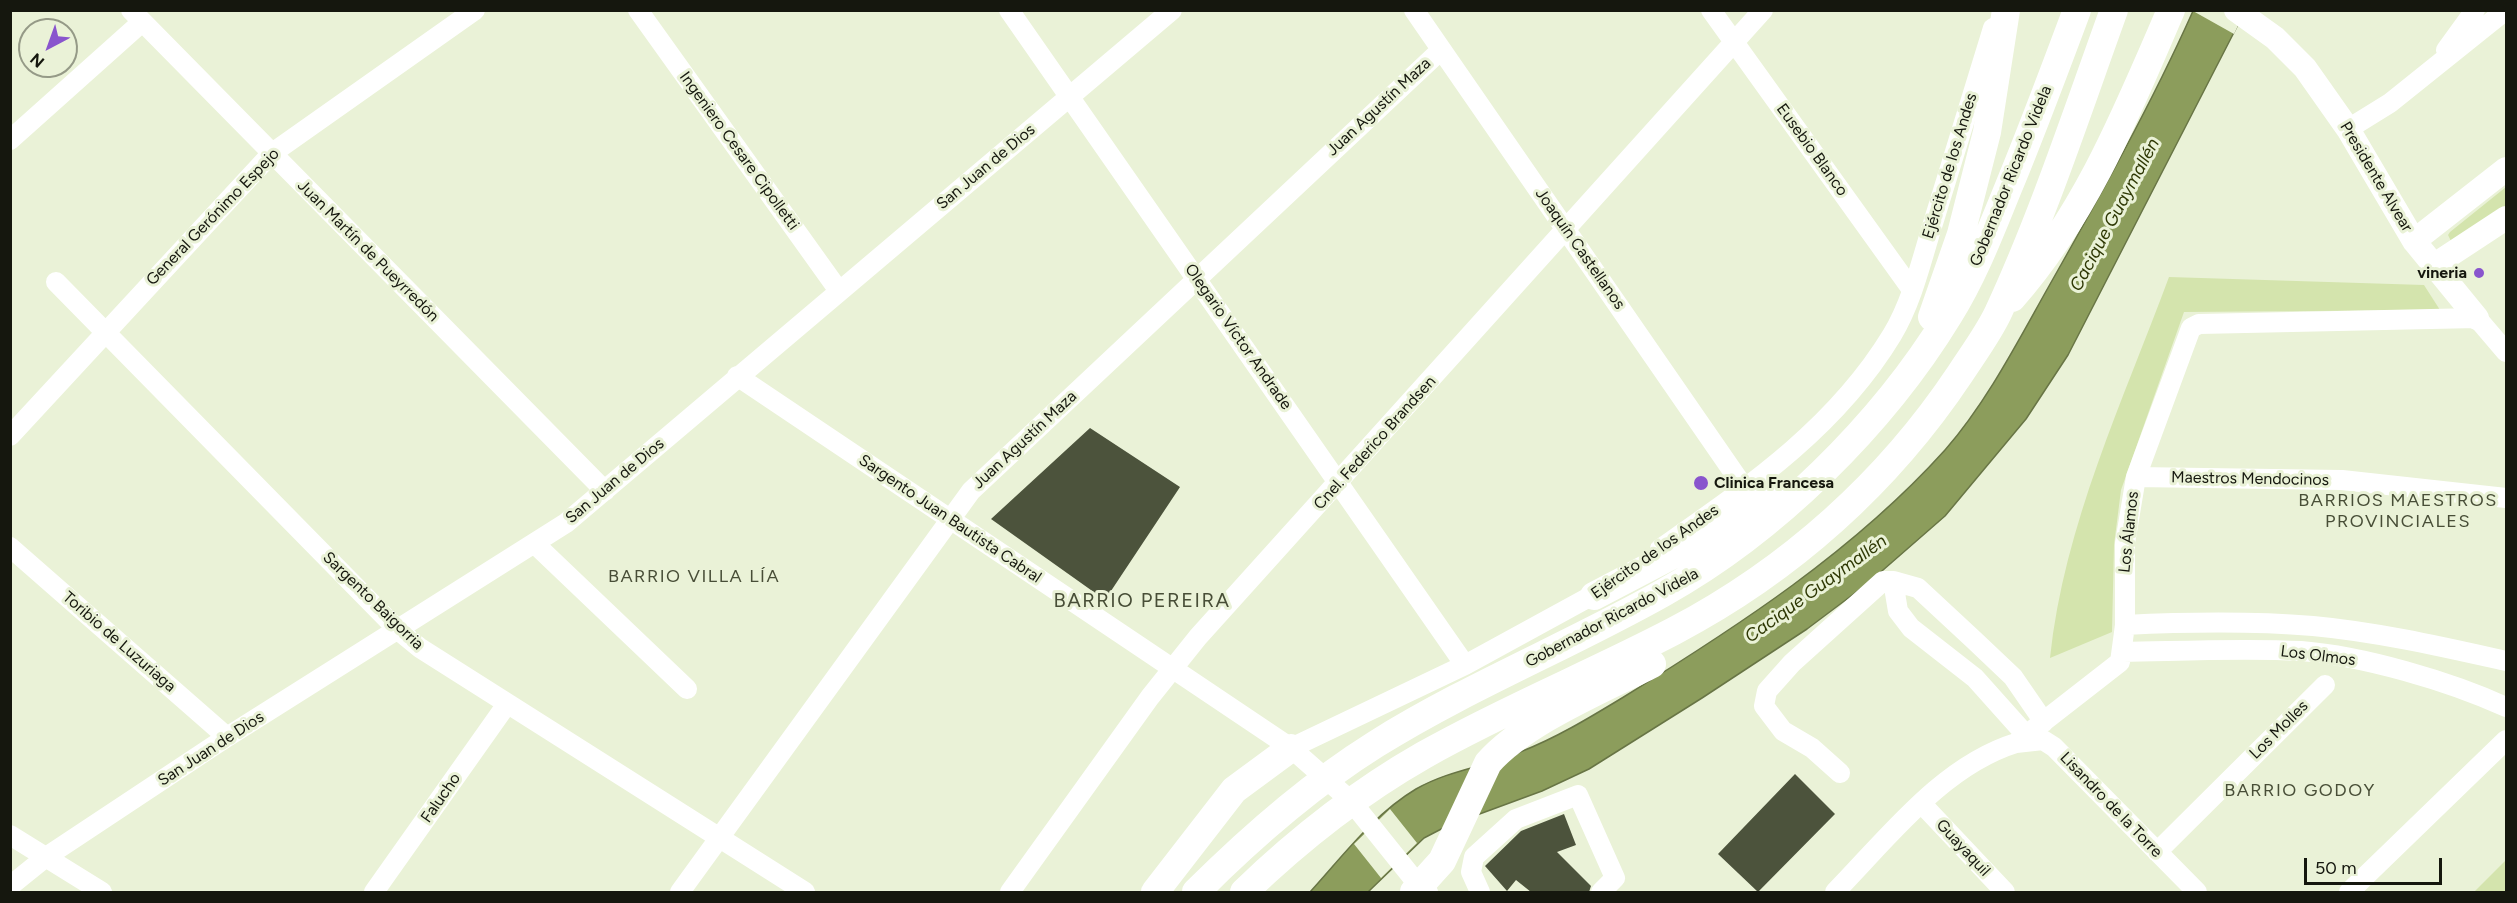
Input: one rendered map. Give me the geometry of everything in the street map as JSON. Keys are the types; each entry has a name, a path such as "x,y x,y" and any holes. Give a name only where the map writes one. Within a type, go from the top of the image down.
{"highway":[{"path":"1916,362 1961,234 1987,132 2006,10"},
{"name":"Gobernador Ricardo Videla","path":"1196,892 1256,833 1310,789 1374,745 1443,706 1662,594 1705,567 1767,520 1855,438 1916,362 1949,315 1986,244 2077,10"},
{"path":"1997,316 2071,130 2114,10"},
{"path":"1420,891 1442,861 1488,763 1520,735 1681,648 1718,622 1794,553 1851,506 1900,455 1931,417 1997,316 2058,242 2117,136 2171,10"},
{"path":"1594,596 1701,540 1781,490 1855,438"},
{"path":"1244,892 1291,850 1356,800 1424,756 1677,629 1757,580 1794,553"},
{"path":"1155,892 1234,790 1291,748"}],"main road":[{"name":"Presidente Alvear","path":"2247,14 2305,68 2348,129 2415,241 2477,318"},
{"path":"2415,241 2506,169"},
{"path":"2433,266 2506,218"}],"street":[{"name":"Ingeniero Cesare Cipolletti","path":"638,10 839,291"},
{"name":"Olegario Víctor Andrade","path":"1009,10 1465,665"},
{"name":"San Juan de Dios","path":"10,886 46,857 227,737 535,544 605,491 737,376 1172,10"},
{"name":"Joaquín Castellanos","path":"1413,10 1567,229 1745,489"},
{"name":"Eusebio Blanco","path":"1711,10 1912,290"},
{"name":"Cnel. Federico Brandsen","path":"1010,892 1172,668 1763,10"},
{"name":"Ejército de los Andes","path":"1291,748 1465,665 1594,596 1745,489 1801,445 1852,390 1893,334 1912,290 1998,10"},
{"path":"2430,71 2475,10"},
{"path":"2348,129 2390,103 2506,10"},
{"name":"General Gerónimo Espejo","path":"10,436 271,154 464,13"},
{"path":"10,140 137,16"},
{"name":"Juan Martín de Pueyrredón","path":"137,16 605,491"},
{"name":"Juan Agustín Maza","path":"680,892 949,518 971,491 1441,50"},
{"name":"Sargento Baigorria","path":"56,282 398,630 420,648 805,892"},
{"name":"Presidente Alvear","path":"2477,318 2506,352"},
{"name":"Los Álamos","path":"2123,652 2125,543 2136,477 2191,328 2199,324 2477,318"},
{"name":"Sargento Juan Bautista Cabral","path":"737,376 1291,748 1337,788 1372,825 1400,859 1420,891"},
{"name":"Maestros Mendocinos","path":"2136,477 2332,480 2506,498"},
{"path":"535,544 687,689"},
{"name":"Toribio de Luzuriaga","path":"10,547 227,737"},
{"path":"1840,773 1812,748 1783,731 1764,706 1767,692 1792,663 1883,581 1893,581 1918,588 2013,677 2044,722"},
{"path":"1893,581 1898,611 1911,628 1975,678 2021,739"},
{"name":"Los Olmos","path":"2125,624 2222,622 2313,626 2408,641 2506,661"},
{"name":"Los Olmos","path":"2123,652 2263,650 2334,655 2431,680 2506,707"},
{"path":"1834,892 1960,769 1996,749 2021,739 2120,662 2123,652"},
{"name":"Los Molles","path":"2157,852 2325,685"},
{"name":"Falucho","path":"374,892 507,704"},
{"name":"Lisandro de la Torre","path":"2021,739 2043,740 2054,747 2197,892"},
{"path":"2349,892 2506,740"},
{"path":"1480,892 1471,872 1474,857 1516,819 1578,795 1615,878 1600,892"},
{"name":"Guayaquil","path":"1922,804 2005,892"},
{"path":"10,835 102,892"}],"shaded area":[{"path":"2506,187 2506,208 2451,241 2448,235 2450,232"},
{"path":"2169,277 2424,285 2440,310 2184,312 2121,490 2114,545 2112,632 2050,658 2057,609 2082,512 2115,417"},
{"path":"2506,860 2506,892 2474,892"}],"water":[{"name":"Cacique Guaymallén","path":"2193,11 2245,11 2068,355 2026,419 1945,516 1867,584 1807,629 1589,769 1542,791 1447,826 1424,838 1368,892 1310,892 1372,823 1401,799 1441,777 1507,757 1533,746 1622,698 1708,644 1792,585 1833,554 1910,487 1945,450 1975,412 2001,371 2124,150"}],"pier":[{"path":"2193,11 2245,11 2234,34"},
{"path":"1390,809 1417,843 1381,878 1354,844"}],"building":[{"path":"1090,428 1180,487 1105,600 991,519"},
{"path":"1795,774 1835,814 1758,892 1718,854"},
{"path":"1564,814 1576,845 1557,852 1591,886 1589,892 1531,892 1516,880 1507,891 1485,866 1521,831"}],"place":[{"name":"vineria","path":"2479,273"},
{"name":"Clinica Francesa","path":"1701,483"}],"district":[{"name":"BARRIOS MAESTROS PROVINCIALES","path":"2398,511"},
{"name":"BARRIO VILLA LÍA","path":"694,577"},
{"name":"BARRIO PEREIRA","path":"1142,601"},
{"name":"BARRIO GODOY","path":"2300,791"}]}
